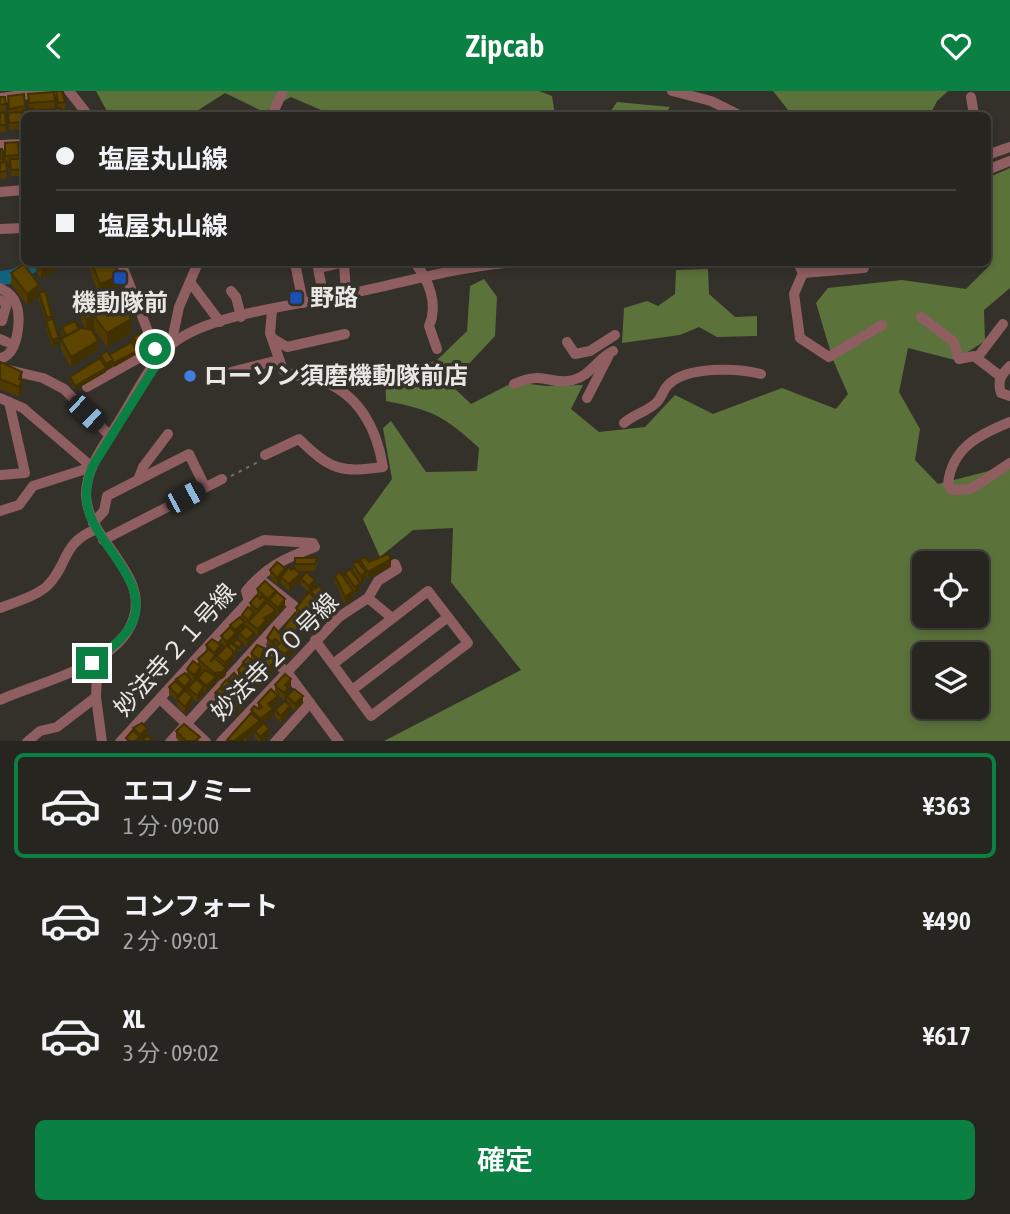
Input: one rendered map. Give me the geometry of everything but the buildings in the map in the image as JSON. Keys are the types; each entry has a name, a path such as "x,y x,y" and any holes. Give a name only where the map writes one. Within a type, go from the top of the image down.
{"street":[{"path":"0,98 52,91"},
{"path":"69,91 86,112"},
{"path":"274,112 284,91"},
{"path":"672,91 720,104 734,112"},
{"path":"971,97 974,112"},
{"path":"0,145 21,144"},
{"path":"991,154 1010,147"},
{"path":"991,168 1010,161"},
{"path":"0,192 21,190"},
{"path":"0,229 21,227"},
{"path":"122,266 158,352"},
{"path":"171,345 179,307 197,266"},
{"path":"297,266 303,303"},
{"path":"324,299 318,268 328,266"},
{"path":"342,266 346,295"},
{"path":"87,387 158,352 192,331 219,322 346,295 425,271 477,266"},
{"path":"800,266 803,273 794,294 800,338 829,357 882,325"},
{"path":"803,273 864,268"},
{"path":"425,271 430,286 430,335 437,349"},
{"path":"190,282 219,322"},
{"path":"0,288 17,304 14,348 11,354 0,358"},
{"path":"231,291 236,297 241,317"},
{"path":"0,300 7,303 2,323 17,322"},
{"path":"265,455 299,439 318,459 348,472 383,467 372,424 352,401 331,384 287,374 272,338 272,310"},
{"path":"921,317 935,321 957,346 959,359 977,358 1000,376"},
{"path":"977,358 1003,324"},
{"path":"272,338 287,347 345,334"},
{"path":"567,342 575,354 590,351 615,335"},
{"path":"514,384 541,376 564,382 575,380 613,351 587,398"},
{"path":"0,700 92,663 125,634 135,612 133,587 95,526 86,497 92,467 158,352"},
{"path":"230,372 279,360"},
{"path":"1010,366 1000,376 1000,393 1010,396"},
{"path":"0,368 43,378 64,389 110,436"},
{"path":"624,423 637,412 656,404 670,383 688,376 720,368 761,374"},
{"path":"5,400 23,408 92,467"},
{"path":"0,475 25,473 5,400"},
{"path":"1010,422 957,453 950,468 948,484 952,490 971,489 1010,463"},
{"path":"138,480 143,467 168,434"},
{"path":"0,608 47,586 71,545 95,526 104,511 107,496 189,454 205,487"},
{"path":"0,511 19,505 33,487 92,467"},
{"path":"103,540 222,479"},
{"path":"201,569 264,540 313,543 315,547 279,560 262,572 246,591 248,601"},
{"path":"369,598 378,581 397,569 395,564"},
{"name":"妙法寺２１号線","path":"120,741 265,583 293,606 259,645"},
{"path":"315,641 332,664 352,690 371,716 468,643 428,591 332,664"},
{"name":"妙法寺２０号線","path":"221,741 284,671 338,617 369,598 392,618"},
{"path":"352,690 448,617"},
{"path":"170,741 259,645 284,671 339,741"},
{"path":"92,663 97,674 96,697 102,741"},
{"path":"27,741 40,731 57,727 96,697"},
{"path":"160,699 206,741"},
{"path":"275,741 310,703"}],"path":[{"path":"222,479 243,471 265,455"}],"green space":[{"path":"96,91 539,91 552,96 555,112 323,112 291,97 264,112 225,93 198,112 107,112"},
{"path":"773,91 948,91 937,101 932,112 790,112"},
{"path":"617,102 670,107 667,112 610,112"},
{"path":"1010,168 1010,288 984,310 985,341 955,360 908,348 899,392 920,429 915,460 938,484 989,471 1010,459 1010,741 384,741 521,670 451,582 453,528 413,530 380,557 363,519 392,479 383,428 391,421 426,472 477,471 479,448 447,421 427,411 386,401 385,373 436,361 467,331 470,286 484,279 497,297 495,336 450,384 471,404 514,382 546,386 583,385 571,409 599,432 645,427 675,395 713,414 782,388 836,409 848,394 833,360 816,303 828,288 902,280 966,289 991,266 991,176"},
{"path":"708,269 709,294 735,317 757,316 757,336 717,337 699,327 680,335 622,343 624,308 647,301 658,306 675,294 676,270"}],"waterway":[{"path":"0,278 15,276 32,266"}],"place":[{"name":"機動隊前","path":"120,278"},
{"name":"野路","path":"296,298"},
{"name":"ローソン須磨機動隊前店","path":"190,376"}],"route":[{"path":"92,663 125,634 132,622 136,605 133,587 88,512 86,485 92,467 110,436 162,355 155,349"}]}
